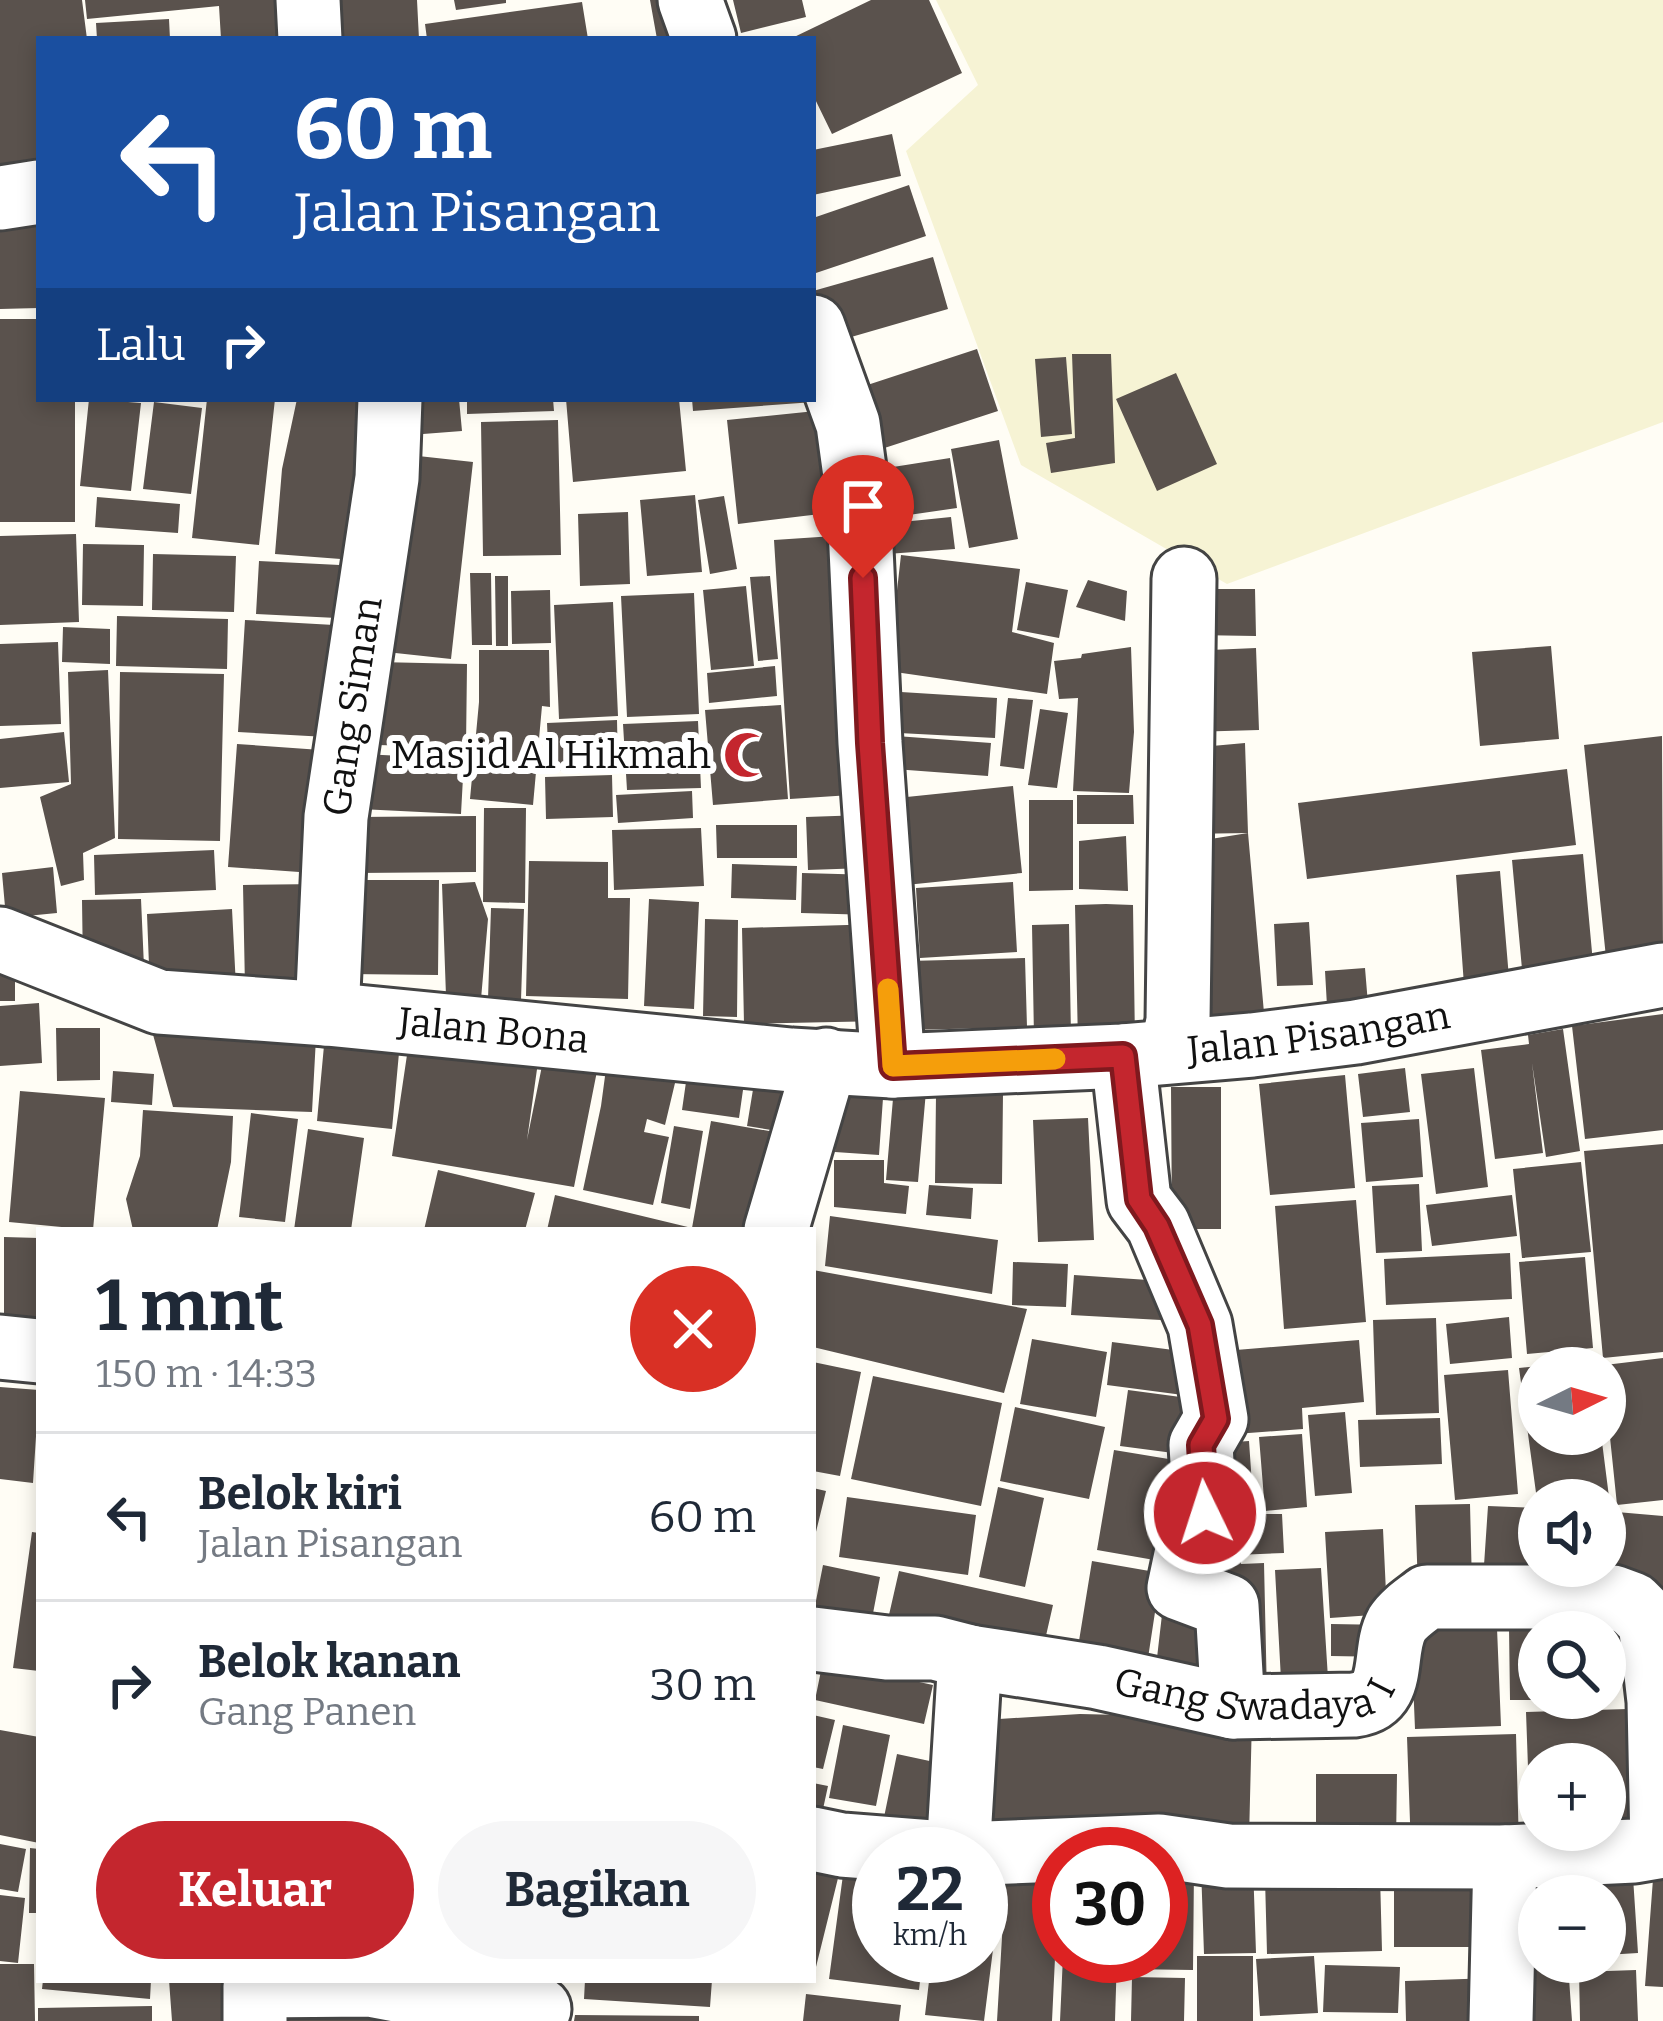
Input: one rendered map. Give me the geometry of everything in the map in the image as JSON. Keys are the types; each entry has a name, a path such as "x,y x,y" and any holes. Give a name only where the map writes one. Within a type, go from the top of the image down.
{"street":[{"path":"308,0 310,36"},
{"path":"690,0 703,36"},
{"path":"0,198 36,192"},
{"path":"816,335 848,424 860,505 870,743 893,1066"},
{"name":"Gang Siman","path":"327,1014 336,817 387,478 390,402"},
{"path":"1184,579 1178,1021 1148,1053 1139,1199 1157,1226 1200,1325 1216,1419 1201,1445 1205,1513 1199,1547 1186,1555 1179,1588 1227,1606 1232,1707"},
{"name":"Jalan Bona","path":"0,939 160,1002 826,1060"},
{"name":"Jalan Pisangan","path":"826,1060 893,1066 1252,1045 1355,1032 1663,976"},
{"path":"777,1227 826,1060"},
{"path":"0,1347 36,1351"},
{"name":"Gang Swadaya I","path":"816,1639 935,1648 1232,1707 1370,1703 1379,1694 1396,1626 1427,1597 1605,1595 1632,1604 1650,1622 1661,1701"},
{"path":"960,1827 970,1657"},
{"path":"1008,1852 1159,1846 1228,1856 1505,1857 1662,1846 1661,1701"},
{"path":"816,1840 852,1846"},
{"path":"1501,2021 1505,1857"},
{"path":"255,2021 255,1986 370,1985 492,2008 541,2003"}],"shaded area":[{"path":"936,0 1663,0 1663,422 1227,584 1021,465 906,151 978,85"}],"building":[{"path":"0,0 82,0 87,36 36,36 36,170 0,175"},
{"path":"85,0 302,0 304,36 221,36 219,6 87,19"},
{"path":"320,0 417,0 419,36 321,36"},
{"path":"454,0 506,0 506,3 456,10"},
{"path":"650,0 677,0 691,36 656,36"},
{"path":"733,0 802,0 806,17 741,33"},
{"path":"871,0 929,0 962,73 832,134 816,101 816,36 796,36"},
{"path":"582,2 588,36 427,36 425,24"},
{"path":"169,19 170,36 97,36 96,23"},
{"path":"892,134 901,176 816,194 816,149"},
{"path":"909,185 926,236 816,273 816,217"},
{"path":"0,217 36,217 36,308 0,309"},
{"path":"933,257 948,309 827,344 816,290"},
{"path":"0,319 36,319 36,402 75,402 75,522 0,522"},
{"path":"977,349 998,411 863,455 843,393"},
{"path":"1072,354 1111,354 1115,463 1051,473 1046,443 1075,438"},
{"path":"1066,357 1072,434 1041,437 1035,359"},
{"path":"1176,373 1217,464 1157,491 1116,399"},
{"path":"89,402 141,403 131,491 80,486"},
{"path":"154,402 202,408 191,494 143,489"},
{"path":"207,402 275,402 259,545 192,538"},
{"path":"296,402 380,402 367,561 275,554 282,469"},
{"path":"459,402 462,431 397,436 394,403"},
{"path":"467,402 553,402 554,411 467,414"},
{"path":"566,402 679,402 686,471 573,482"},
{"path":"692,402 814,402 693,411"},
{"path":"835,409 845,511 738,524 727,420"},
{"path":"558,420 561,555 483,556 481,422"},
{"path":"999,440 1018,539 969,548 951,449"},
{"path":"400,454 473,462 451,659 377,651"},
{"path":"950,458 957,508 881,519 874,470"},
{"path":"695,495 702,572 647,576 640,500"},
{"path":"724,496 737,569 710,574 698,500"},
{"path":"97,497 180,504 178,533 95,527"},
{"path":"628,512 630,584 580,586 578,514"},
{"path":"951,517 955,549 887,554 882,524"},
{"path":"76,534 79,622 0,625 0,536"},
{"path":"849,535 866,794 790,799 774,540"},
{"path":"83,544 144,545 143,606 82,605"},
{"path":"153,554 236,556 234,612 152,610"},
{"path":"901,555 1020,569 1012,632 1054,643 1047,694 888,671"},
{"path":"259,561 360,566 357,619 256,614"},
{"path":"470,573 491,573 492,645 472,645"},
{"path":"495,576 508,576 508,646 496,646"},
{"path":"770,576 778,659 758,661 750,577"},
{"path":"1088,580 1127,591 1125,621 1076,607"},
{"path":"1026,582 1068,590 1059,638 1017,630"},
{"path":"746,586 754,666 711,670 703,590"},
{"path":"1194,589 1255,589 1256,636 1195,635"},
{"path":"550,590 551,643 512,644 511,591"},
{"path":"694,593 699,714 627,717 621,596"},
{"path":"613,602 618,716 559,719 554,605"},
{"path":"117,616 228,619 227,669 116,666"},
{"path":"245,620 352,626 345,738 238,732"},
{"path":"63,627 110,629 110,664 62,662"},
{"path":"58,642 61,724 0,726 0,644"},
{"path":"1551,646 1559,739 1480,746 1472,652"},
{"path":"1131,647 1134,732 1129,793 1073,791 1078,698 1059,699 1054,661"},
{"path":"1256,648 1259,730 1190,732 1188,651"},
{"path":"479,650 549,650 550,707 542,706 533,805 470,799"},
{"path":"378,662 467,664 466,747 376,745"},
{"path":"775,666 777,696 709,703 707,673"},
{"path":"108,670 115,838 83,853 84,880 61,886 40,797 71,784 68,672"},
{"path":"120,672 224,674 220,841 118,839"},
{"path":"901,692 997,698 995,738 899,733"},
{"path":"1008,698 1033,700 1024,769 1000,766"},
{"name":"Masjid Al Hikmah","path":"781,705 788,799 713,805 705,710"},
{"path":"1040,709 1068,713 1057,788 1028,785"},
{"path":"617,720 618,767 549,771 547,723"},
{"path":"698,721 701,788 627,790 623,724"},
{"path":"64,732 69,782 0,788 0,739"},
{"path":"896,736 991,743 988,776 894,769"},
{"path":"1662,736 1663,962 1607,967 1584,745"},
{"path":"1245,743 1248,833 1186,834 1190,748"},
{"path":"237,744 335,751 327,874 228,867"},
{"path":"362,754 464,759 461,814 360,809"},
{"path":"1567,769 1576,845 1307,879 1298,803"},
{"path":"612,775 613,817 546,819 545,777"},
{"path":"1013,786 1022,873 906,885 897,798"},
{"path":"692,791 693,818 618,823 616,795"},
{"path":"1077,795 1133,795 1134,824 1077,824"},
{"path":"1029,800 1073,800 1073,890 1029,891"},
{"path":"484,808 526,808 525,903 483,902"},
{"path":"864,815 865,868 808,870 806,817"},
{"path":"476,816 476,872 357,873 356,817"},
{"path":"716,825 797,825 797,858 717,858"},
{"path":"701,828 704,886 614,890 612,830"},
{"path":"1248,833 1265,1024 1189,1031 1192,842"},
{"path":"1126,836 1128,891 1079,889 1079,841"},
{"path":"214,850 216,890 95,895 94,855"},
{"path":"1583,854 1594,974 1523,980 1512,860"},
{"path":"529,861 608,862 608,898 630,898 628,999 526,996"},
{"path":"732,864 797,866 796,900 731,898"},
{"path":"53,867 57,913 6,918 2,873"},
{"path":"1500,871 1509,978 1464,985 1456,875"},
{"path":"802,873 874,875 873,915 801,913"},
{"path":"351,880 439,880 438,975 349,974"},
{"path":"475,882 488,919 481,999 446,996 442,884"},
{"path":"1013,882 1017,952 920,958 916,888"},
{"path":"320,884 323,985 245,988 243,885"},
{"path":"141,899 144,967 83,969 82,900"},
{"path":"649,899 699,902 694,1009 644,1006"},
{"path":"1075,905 1133,905 1135,1042 1078,1043"},
{"path":"491,908 524,909 521,1000 488,999"},
{"path":"232,909 236,987 150,991 147,914"},
{"path":"705,919 738,920 737,1017 703,1016"},
{"path":"1309,922 1313,985 1277,986 1274,924"},
{"path":"881,924 884,1021 744,1024 742,928"},
{"path":"1069,924 1071,1036 1034,1038 1032,925"},
{"path":"15,946 15,1001 0,1001 0,947"},
{"path":"1025,958 1027,1027 909,1030 908,961"},
{"path":"1365,968 1368,1004 1327,1006 1325,971"},
{"path":"39,1003 42,1063 0,1066 0,1006"},
{"path":"1663,1014 1663,1130 1585,1139 1572,1026"},
{"path":"317,1019 312,1112 173,1107 152,1031"},
{"path":"326,1024 401,1031 392,1129 317,1121"},
{"path":"56,1028 100,1028 100,1080 57,1081"},
{"path":"411,1028 540,1048 527,1140 546,1046 600,1056 574,1187 392,1156"},
{"path":"1563,1029 1580,1151 1546,1157 1532,1063 1543,1153 1495,1159 1481,1050 1529,1044 1528,1035"},
{"path":"608,1054 680,1062 665,1125 647,1119 644,1132 669,1137 653,1205 583,1190"},
{"path":"758,1059 813,1067 802,1135 747,1126"},
{"path":"689,1061 746,1069 739,1118 682,1110"},
{"path":"1405,1068 1410,1112 1363,1117 1358,1074"},
{"path":"1474,1068 1488,1187 1436,1194 1421,1074"},
{"path":"113,1071 154,1074 152,1105 111,1102"},
{"path":"1345,1075 1355,1188 1270,1195 1259,1084"},
{"path":"840,1080 884,1084 879,1155 835,1152"},
{"path":"894,1087 926,1091 918,1182 886,1180"},
{"path":"1171,1087 1221,1087 1221,1229 1172,1229"},
{"path":"20,1091 105,1098 93,1227 9,1222"},
{"path":"1003,1093 1002,1184 935,1183 936,1094"},
{"path":"143,1110 233,1116 231,1162 218,1227 132,1227 126,1199 140,1156"},
{"path":"251,1113 298,1119 285,1222 239,1217"},
{"path":"1088,1118 1094,1240 1038,1242 1033,1120"},
{"path":"1419,1119 1423,1177 1366,1182 1361,1123"},
{"path":"711,1121 786,1134 769,1227 692,1227"},
{"path":"674,1126 703,1131 690,1209 661,1203"},
{"path":"308,1129 364,1138 351,1227 294,1227"},
{"path":"1663,1144 1663,1352 1626,1356 1626,1347 1602,1347 1584,1151"},
{"path":"834,1160 884,1160 884,1183 909,1186 906,1214 834,1207"},
{"path":"1581,1162 1591,1252 1522,1258 1513,1169"},
{"path":"438,1170 535,1193 526,1227 425,1227"},
{"path":"1419,1184 1422,1251 1376,1253 1372,1186"},
{"path":"929,1185 973,1188 971,1219 926,1215"},
{"path":"555,1195 688,1227 548,1227"},
{"path":"1512,1195 1517,1236 1432,1246 1426,1205"},
{"path":"1356,1200 1366,1322 1284,1329 1275,1206"},
{"path":"830,1216 998,1240 992,1294 825,1266"},
{"path":"4,1237 36,1238 36,1343 4,1343"},
{"path":"1510,1253 1512,1299 1386,1305 1384,1259"},
{"path":"1585,1257 1593,1347 1526,1347 1519,1262"},
{"path":"1013,1262 1068,1264 1066,1307 1012,1305"},
{"path":"816,1271 1027,1309 1004,1393 816,1348"},
{"path":"1074,1275 1178,1282 1179,1321 1071,1315"},
{"path":"1509,1317 1512,1358 1450,1364 1446,1324"},
{"path":"1436,1318 1439,1413 1376,1415 1373,1320"},
{"path":"1032,1339 1107,1352 1096,1417 1020,1404"},
{"path":"1359,1340 1364,1402 1302,1408 1303,1429 1222,1435 1224,1351"},
{"path":"1112,1342 1204,1354 1198,1397 1107,1385"},
{"path":"1663,1358 1663,1500 1626,1504 1626,1479 1614,1479 1612,1455 1626,1455 1626,1362"},
{"path":"816,1363 861,1372 840,1476 816,1472"},
{"path":"1508,1370 1518,1494 1455,1500 1444,1375"},
{"path":"873,1376 1002,1403 981,1506 851,1479"},
{"path":"0,1387 36,1390 33,1483 0,1479"},
{"path":"1128,1390 1203,1400 1196,1456 1120,1446"},
{"path":"1015,1407 1105,1427 1089,1499 1000,1481"},
{"path":"1345,1412 1352,1493 1315,1496 1308,1415"},
{"path":"1440,1418 1442,1464 1360,1467 1358,1420"},
{"path":"1302,1434 1307,1507 1265,1511 1259,1437"},
{"path":"1249,1441 1254,1514 1282,1514 1284,1553 1212,1556 1205,1444"},
{"path":"1114,1450 1199,1464 1183,1565 1097,1550"},
{"path":"1531,1455 1604,1455 1607,1479 1534,1479"},
{"path":"998,1487 1044,1498 1025,1587 979,1577"},
{"path":"816,1489 826,1491 816,1532"},
{"path":"847,1497 976,1515 968,1575 839,1557"},
{"path":"1470,1504 1472,1585 1418,1587 1415,1505"},
{"path":"1488,1506 1518,1507 1518,1571 1483,1580"},
{"path":"1626,1513 1663,1516 1663,1589 1626,1585"},
{"path":"1383,1529 1387,1614 1330,1618 1325,1532"},
{"path":"32,1532 36,1533 36,1671 13,1668"},
{"path":"1187,1556 1264,1563 1267,1696"},
{"path":"1092,1561 1161,1573 1148,1658 1078,1647"},
{"path":"823,1565 880,1577 869,1634 816,1617"},
{"path":"1321,1568 1329,1694 1282,1698 1275,1570"},
{"path":"899,1571 1053,1605 1040,1662 886,1628"},
{"path":"1163,1606 1222,1612 1214,1682 1155,1675"},
{"path":"1331,1624 1388,1625 1387,1657 1331,1656"},
{"path":"1509,1627 1518,1627 1518,1700 1510,1700"},
{"path":"1497,1628 1501,1726 1415,1729 1411,1632"},
{"path":"823,1661 933,1685 924,1724 816,1700"},
{"path":"1628,1709 1633,1846 1626,1846 1626,1743 1527,1743 1526,1719 1626,1719"},
{"path":"1080,1714 1252,1718 1249,1839 1188,1837 1188,1827 1032,1827 1032,1833 979,1827 999,1719"},
{"path":"816,1716 835,1720 823,1769 816,1768"},
{"path":"843,1725 890,1735 876,1806 829,1798"},
{"path":"0,1730 36,1736 36,1842 0,1835"},
{"path":"1516,1734 1518,1847 1411,1850 1407,1737"},
{"path":"897,1754 953,1766 941,1827 882,1827"},
{"path":"1316,1774 1397,1774 1396,1843 1316,1843"},
{"path":"816,1784 828,1786 816,1831"},
{"path":"0,1844 26,1849 18,1892 0,1889"},
{"path":"30,1848 36,1849 36,1913 29,1913"},
{"path":"816,1851 843,1858 816,1967"},
{"path":"845,1860 852,1861 852,1982 829,1979"},
{"path":"1253,1865 1256,1953 1204,1954 1201,1867"},
{"path":"1188,1868 1194,1868 1193,1970 1188,1970"},
{"path":"1008,1870 1032,1872 1032,1983 1054,1983 1052,2021 997,2021 999,1983 1008,1983"},
{"path":"1380,1875 1382,1951 1267,1954 1265,1878"},
{"path":"1626,1877 1633,1877 1638,1953 1626,1954"},
{"path":"1653,1879 1663,1880 1663,1987 1645,1986"},
{"path":"1487,1885 1487,1947 1394,1947 1394,1886"},
{"path":"0,1895 25,1898 18,1963 0,1961"},
{"path":"1197,1956 1253,1956 1253,2021 1197,2021"},
{"path":"1314,1956 1318,2013 1260,2016 1256,1959"},
{"path":"0,1964 34,1964 35,2021 0,2021"},
{"path":"1325,1965 1400,1967 1398,2013 1323,2012"},
{"path":"1512,1968 1518,1968 1518,1983 1569,1983 1572,2021 1516,2021"},
{"path":"1626,1970 1636,1970 1638,2021 1580,2021 1579,1983 1626,1983"},
{"path":"1494,1978 1495,2021 1406,2021 1405,1981"},
{"path":"43,1983 151,1983 150,1999 42,1989"},
{"path":"169,1983 246,1983 249,2021 172,2021"},
{"path":"585,1983 712,1983 710,2007 584,1999"},
{"path":"862,1983 920,1983 919,1990"},
{"path":"929,1983 989,1983 984,2021 925,2015"},
{"path":"1062,1983 1116,1983 1115,2021 1060,2021"},
{"path":"1132,1983 1185,1983 1184,2021 1131,2021"},
{"path":"806,1994 901,2005 899,2021 803,2021"},
{"path":"268,1999 382,2006 381,2021 266,2021"},
{"path":"152,2006 152,2021 38,2021 38,2008"},
{"path":"575,2015 699,2016 699,2021 574,2021"}],"slow traffic":[{"path":"888,989 893,1066 1055,1059"}],"place":[{"name":"Masjid Al Hikmah","path":"747,755"}],"route":[{"path":"863,578 893,1066 1123,1056 1139,1199 1157,1226 1200,1325 1216,1419 1201,1445 1205,1513"}]}
